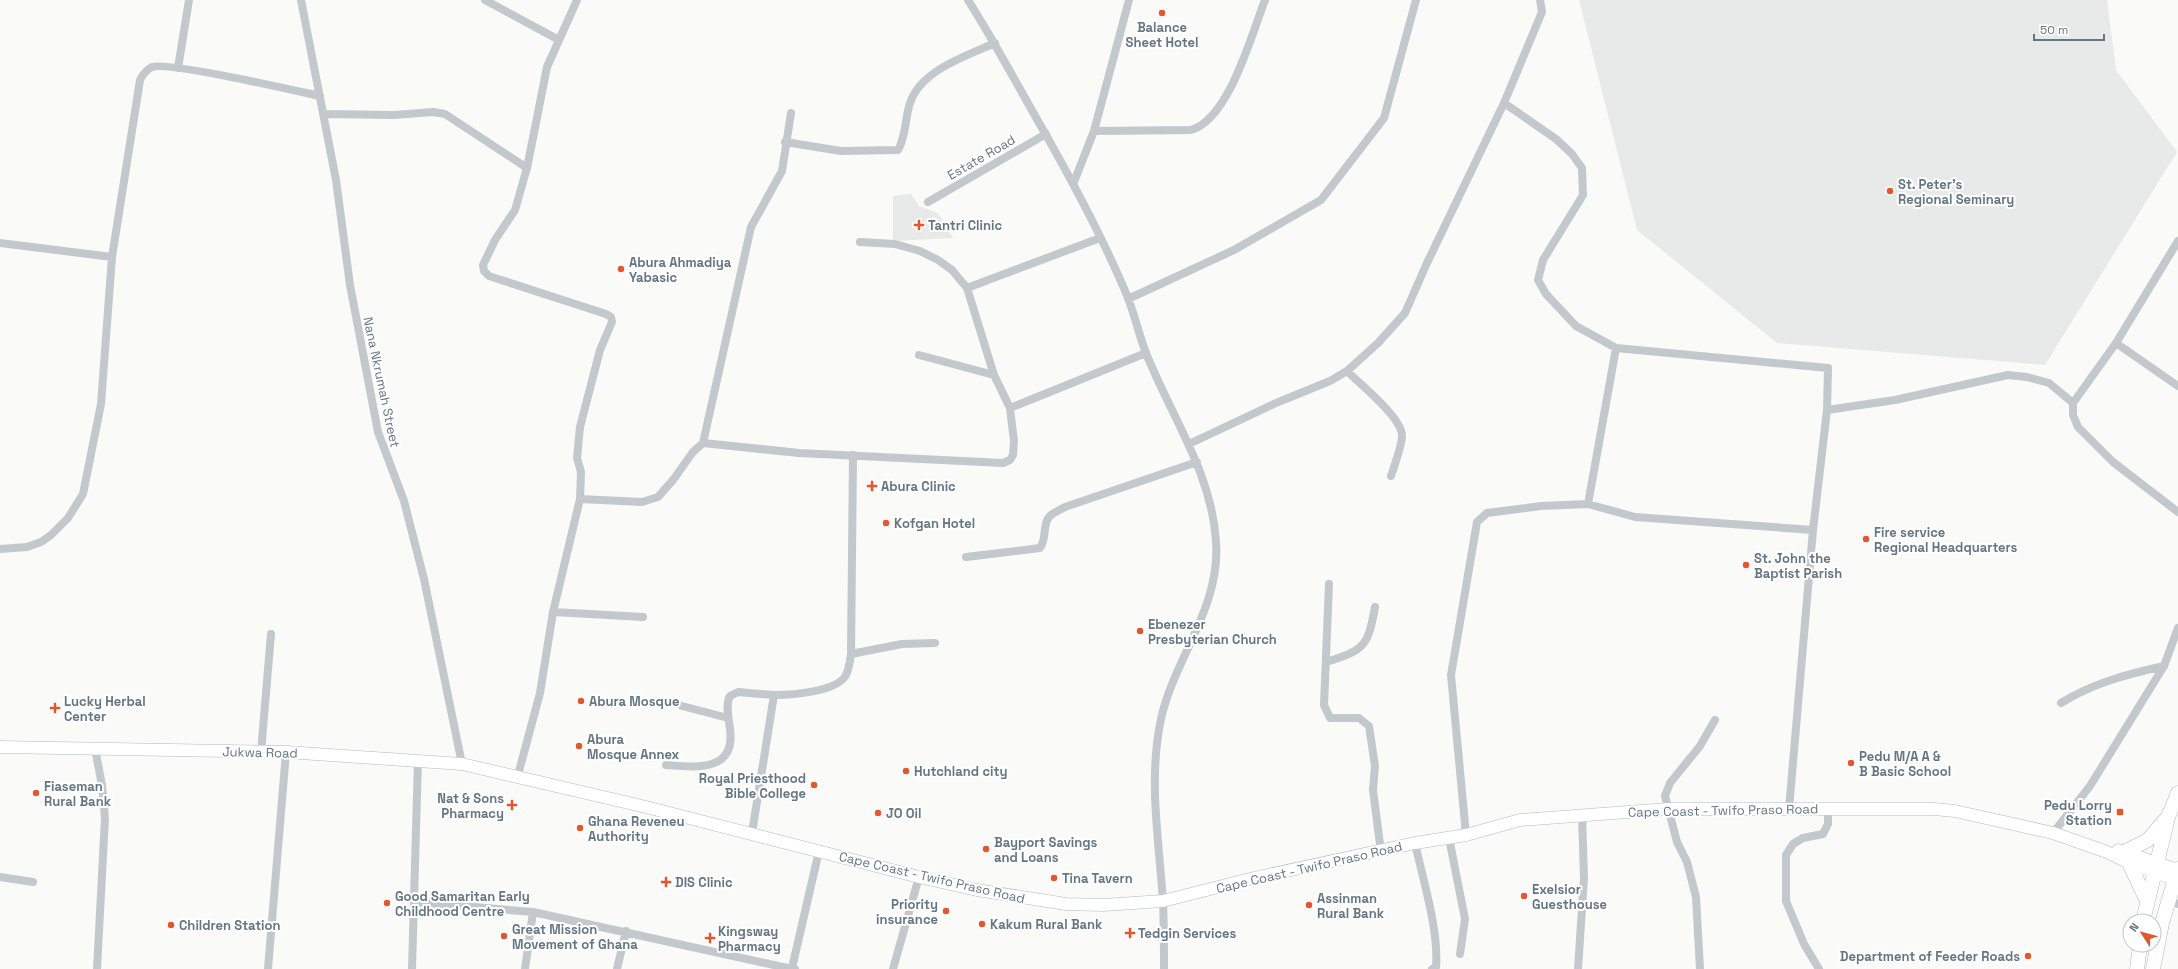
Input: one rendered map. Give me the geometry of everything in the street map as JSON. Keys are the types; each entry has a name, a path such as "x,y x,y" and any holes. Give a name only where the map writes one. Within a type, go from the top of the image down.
{"highway":[{"path":"2145,913 2168,817 2178,793"},
{"path":"2147,901 2126,858 2148,840 2168,817"},
{"path":"2153,969 2173,903 2177,872"},
{"path":"2137,969 2139,953"}],"main road":[{"name":"Jukwa Road","path":"0,747 286,752 356,758 418,760 462,764 518,775"},
{"name":"Cape Coast - Twifo Praso Road","path":"518,775 919,877 977,890 1066,904 1103,905 1163,901 1254,878 1380,852 1415,843 1466,835 1520,820 1668,809 1828,808 1934,809 1955,811 2053,833 2107,852 2115,849 2126,858 2155,868 2177,872"}],"street":[{"path":"178,68 189,0"},
{"name":"Nana Nkrumah Street","path":"301,0 336,180 350,285 378,432 404,501 424,579 462,764"},
{"path":"484,0 559,40"},
{"path":"518,775 540,693 553,612 580,499 581,472 577,458 580,427 600,350 612,322 611,317 606,314 489,276 484,271 483,264 495,240 515,210 527,168 547,67 577,0"},
{"path":"968,0 1074,182 1128,299 1146,353 1197,462 1209,496 1216,543 1214,578 1199,624 1167,695 1156,748 1157,832 1163,901 1164,969"},
{"path":"1074,182 1094,131 1129,0"},
{"path":"1094,131 1191,130 1199,128 1212,118 1229,92 1265,0"},
{"path":"1128,299 1234,250 1321,200 1384,118 1416,0"},
{"path":"1189,444 1276,403 1330,381 1347,371 1378,343 1406,313 1427,263 1504,103 1542,12 1540,0"},
{"path":"786,142 841,151 898,150 904,134 908,109 917,90 935,73 964,56 995,44"},
{"path":"0,549 26,547 41,542 51,535 68,518 83,494 101,404 112,257 140,80 145,72 153,66 178,68 320,96"},
{"path":"1504,103 1556,140 1572,154 1582,168 1583,195 1543,260 1538,280 1546,294 1576,326 1616,348 1828,368 1827,410 1813,530 1788,809"},
{"path":"580,499 642,502 654,499 673,480 693,452 703,443 751,227 782,171 791,113"},
{"path":"324,114 445,114 527,168"},
{"name":"Estate Road","path":"928,202 1046,134"},
{"path":"967,288 1100,238"},
{"path":"2178,241 2116,343 2073,403 2073,415 2078,427 2112,462 2178,512"},
{"path":"703,443 772,451 1002,463 1010,460 1013,455 1014,440 1010,408 994,375 967,288 952,270 938,260 920,251 896,244 860,242"},
{"path":"0,244 112,257"},
{"path":"2116,343 2178,386"},
{"path":"1588,504 1616,348"},
{"path":"1010,408 1146,353"},
{"path":"919,355 994,375"},
{"path":"1347,371 1394,415 1400,425 1402,436 1391,476"},
{"path":"1827,410 1895,400 2008,375 2027,377 2049,383 2073,403"},
{"path":"666,765 701,768 720,761 729,747 730,731 728,718 730,696 738,692 774,695 830,688 846,675 851,654 853,455"},
{"path":"966,557 1040,548 1043,544 1046,522 1049,516 1065,507 1197,462"},
{"path":"1466,835 1451,675 1477,522 1487,513 1541,506 1588,504 1635,517 1813,530"},
{"path":"1330,584 1324,705 1330,718 1335,720 1359,718 1364,720 1369,726 1372,735 1375,766 1373,790 1380,852"},
{"path":"1326,662 1356,651 1369,636 1375,607"},
{"path":"553,612 643,617"},
{"path":"2053,833 2090,786 2164,666 2178,628"},
{"path":"261,752 271,634"},
{"path":"851,654 902,644 935,643"},
{"path":"2061,703 2081,690 2128,674 2164,666"},
{"path":"752,834 774,695"},
{"path":"682,706 728,718"},
{"path":"1700,969 1696,897 1687,862 1677,842 1666,796 1670,782 1700,746 1715,720"},
{"path":"95,749 102,785 105,818 97,969"},
{"path":"268,969 286,752"},
{"path":"412,969 418,760"},
{"path":"1819,969 1804,944 1786,902 1786,855 1792,844 1803,838 1823,834 1828,824 1828,808"},
{"path":"1578,969 1584,878 1582,815"},
{"path":"1448,838 1465,919 1460,954"},
{"path":"1415,843 1435,938 1434,968"},
{"path":"792,969 819,851"},
{"path":"0,877 33,882"},
{"path":"893,969 919,877"},
{"path":"414,902 533,912 795,969"},
{"path":"525,969 533,912"},
{"path":"616,969 626,932"}],"shaded area":[{"name":"St. Peter’s Regional Seminary","path":"1579,0 2107,0 2116,70 2177,152 2045,365 1777,343 1637,230"},
{"name":"Tantri Clinic","path":"911,194 919,206 938,213 953,238 893,241 893,196"}],"place":[{"name":"Balance Sheet Hotel","path":"1162,13"},
{"name":"St. Peter’s Regional Seminary","path":"1890,191"},
{"name":"Tantri Clinic","path":"919,225"},
{"name":"Abura Ahmadiya Yabasic","path":"621,269"},
{"name":"Abura Clinic","path":"872,486"},
{"name":"Kofgan Hotel","path":"886,523"},
{"name":"Fire service Regional Headquarters","path":"1866,539"},
{"name":"St. John the Baptist Parish","path":"1746,565"},
{"name":"Ebenezer Presbyterian Church","path":"1140,631"},
{"name":"Abura Mosque","path":"581,701"},
{"name":"Lucky Herbal Center","path":"55,708"},
{"name":"Abura Mosque Annex","path":"579,746"},
{"name":"Pedu M/A A & B Basic School","path":"1851,763"},
{"name":"Hutchland city","path":"906,771"},
{"name":"Royal Priesthood Bible College","path":"814,785"},
{"name":"Fiaseman Rural Bank","path":"36,793"},
{"name":"Nat & Sons Pharmacy","path":"512,805"},
{"name":"Pedu Lorry Station","path":"2120,812"},
{"name":"JO Oil","path":"878,813"},
{"name":"Ghana Reveneu Authority","path":"580,828"},
{"name":"Bayport Savings and Loans","path":"986,849"},
{"name":"Tina Tavern","path":"1054,878"},
{"name":"DIS Clinic","path":"666,882"},
{"name":"Exelsior Guesthouse","path":"1524,896"},
{"name":"Good Samaritan Early Childhood Centre","path":"387,903"},
{"name":"Assinman Rural Bank","path":"1309,905"},
{"name":"Priority insurance","path":"946,911"},
{"name":"Kakum Rural Bank","path":"982,924"},
{"name":"Children Station","path":"171,925"},
{"name":"Tedgin Services","path":"1130,933"},
{"name":"Great Mission Movement of Ghana","path":"504,936"},
{"name":"Kingsway Pharmacy","path":"710,938"},
{"name":"Department of Feeder Roads","path":"2028,956"}]}
